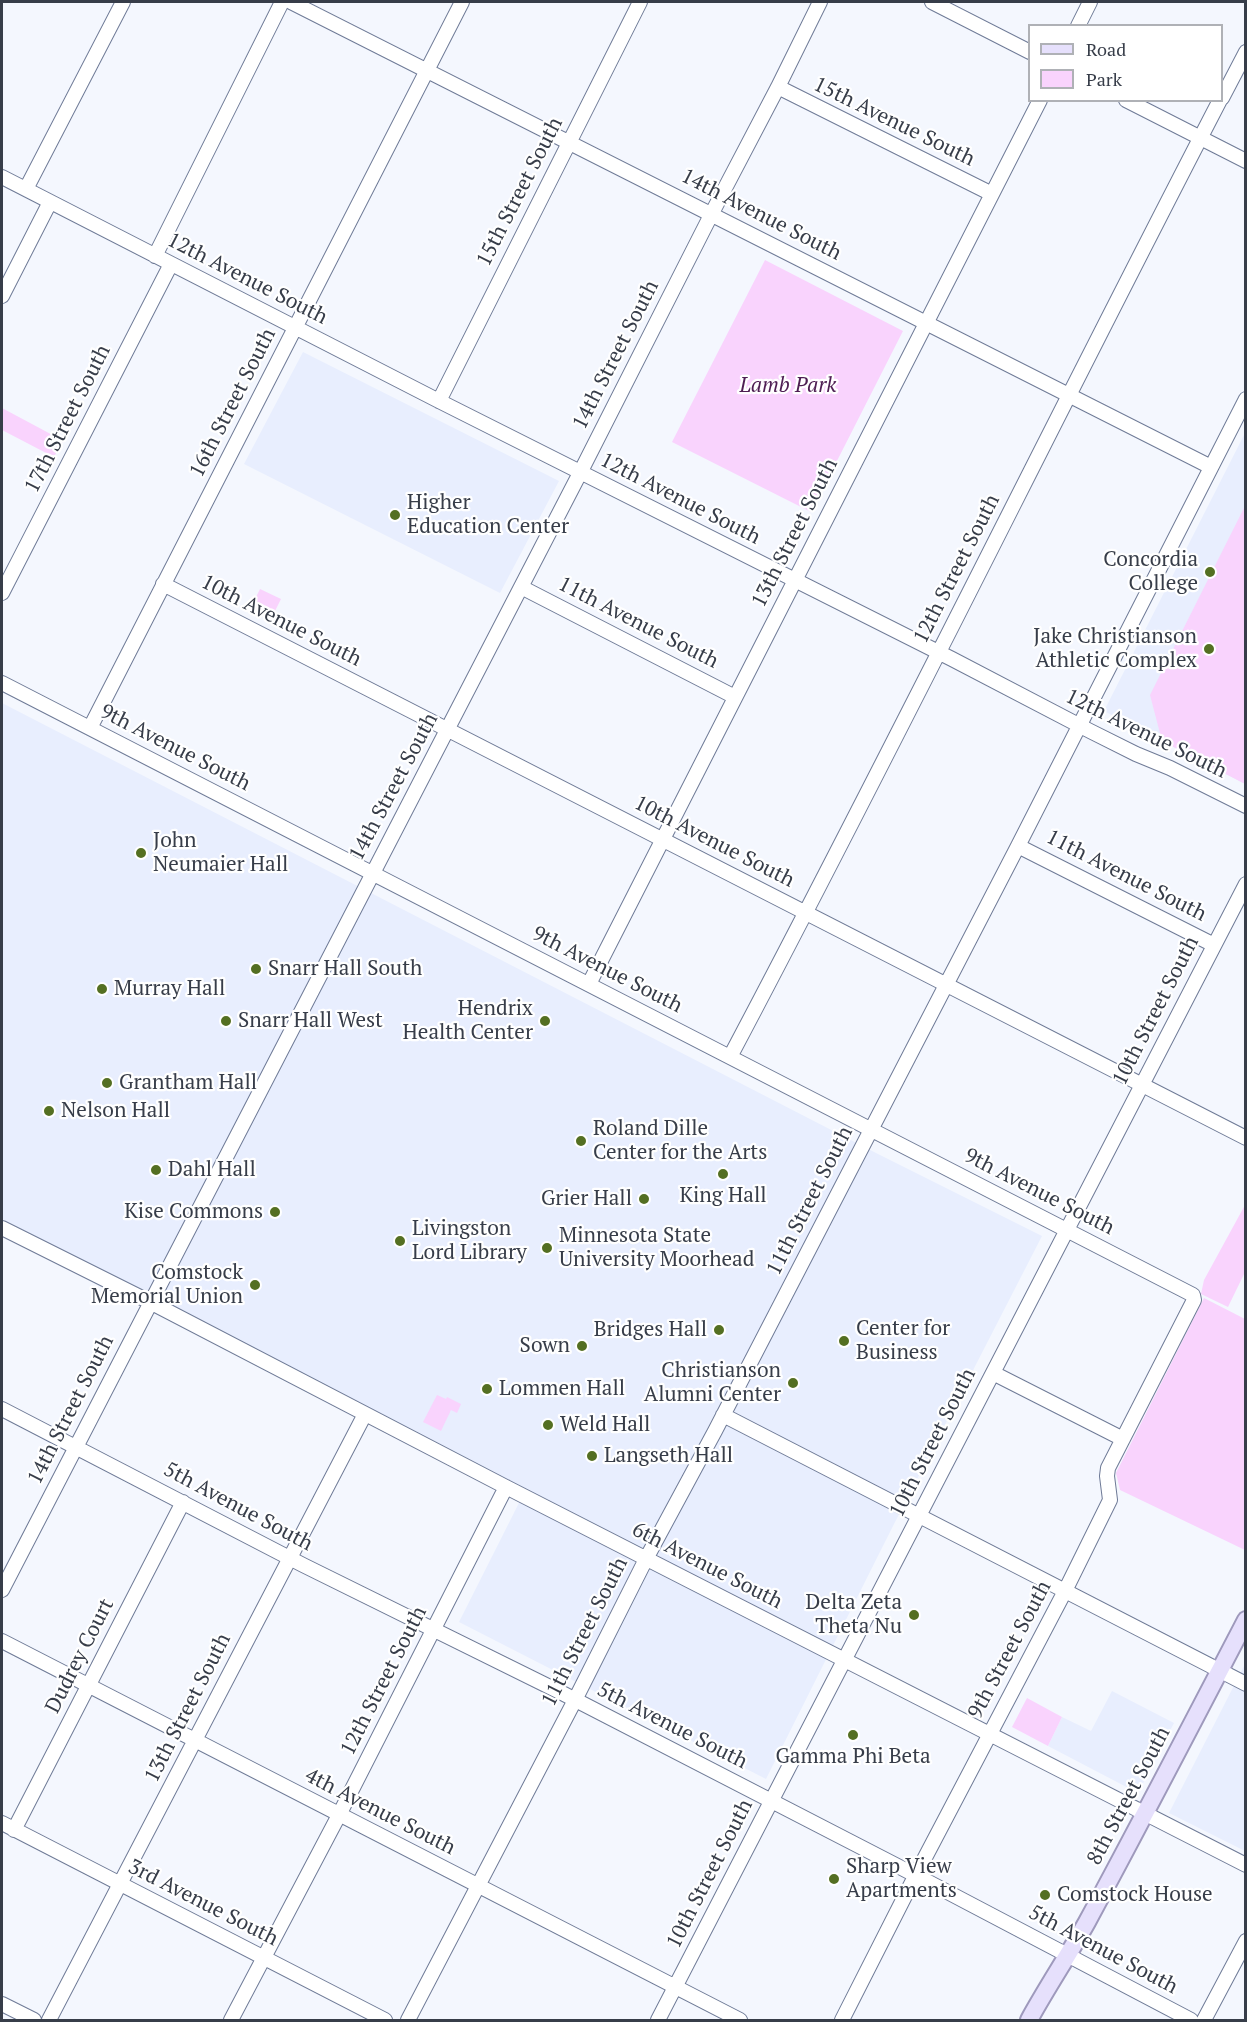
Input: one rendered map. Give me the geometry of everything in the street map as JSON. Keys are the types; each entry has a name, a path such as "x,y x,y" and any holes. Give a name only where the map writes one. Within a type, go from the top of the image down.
{"main road":[{"name":"8th Street South","path":"1029,2020 1068,1956 1146,1814 1245,1620"}],"street":[{"path":"26,189 123,2"},
{"path":"155,256 282,2"},
{"name":"14th Avenue South","path":"291,2 712,213 1210,467"},
{"name":"16th Street South","path":"90,728 462,2"},
{"name":"15th Street South","path":"439,401 640,2"},
{"name":"14th Street South","path":"2,1590 448,730 820,2"},
{"path":"932,2 1028,51"},
{"path":"1079,24 1090,2"},
{"name":"12th Street South","path":"1223,95 1245,52"},
{"name":"15th Avenue South","path":"778,87 992,194"},
{"name":"13th Street South","path":"589,984 1039,102"},
{"path":"1129,102 1245,161"},
{"name":"12th Street South","path":"730,1057 807,913 1068,394 1219,102"},
{"name":"12th Avenue South","path":"2,177 580,473 938,652 1079,726 1245,806"},
{"path":"2,296 50,202"},
{"name":"17th Street South","path":"2,593 171,264"},
{"name":"11th Street South","path":"408,2020 1018,846 1245,399"},
{"name":"10th Avenue South","path":"163,584 1245,1138"},
{"name":"11th Avenue South","path":"521,587 735,697"},
{"name":"9th Avenue South","path":"2,683 1193,1294"},
{"name":"11th Avenue South","path":"1018,846 1214,945"},
{"name":"10th Street South","path":"658,2020 1245,884"},
{"name":"6th Avenue South","path":"2,1228 1245,1865"},
{"name":"9th Street South","path":"842,2020 1110,1500 1108,1468 1194,1300 1193,1294"},
{"path":"993,1373 1123,1439"},
{"name":"5th Avenue South","path":"2,1409 916,1875 1191,2020"},
{"name":"13th Street South","path":"49,2020 365,1414"},
{"path":"723,1415 1245,1684"},
{"name":"12th Street South","path":"231,2020 339,1815 506,1487"},
{"name":"Dudrey Court","path":"14,1830 183,1502"},
{"name":"4th Avenue South","path":"2,1641 740,2020"},
{"name":"3rd Avenue South","path":"2,1823 385,2020"},
{"path":"1204,2020 1245,1941"},
{"path":"2,2004 34,2020"}],"shaded area":[{"path":"303,352 559,481 500,593 244,464"},
{"name":"Concordia College","path":"1245,433 1245,784 1104,711"},
{"name":"Minnesota State University Moorhead","path":"2,703 876,1153 1042,1236 766,1779 459,1622 526,1489 2,1219"},
{"path":"1245,1664 1245,1851 1169,1813"},
{"path":"1112,1691 1174,1723 1138,1793 1048,1746 1062,1717 1091,1731"}],"green space":[{"name":"Lamb Park","path":"765,260 903,331 811,512 672,442"},
{"path":"2,408 60,439 63,442 55,455 50,455 2,430"},
{"name":"Jake Christianson Athletic Complex","path":"1245,506 1245,784 1162,741 1150,695"},
{"path":"260,589 281,599 271,619 250,609"},
{"path":"1245,1205 1245,1272 1228,1307 1201,1294 1204,1280"},
{"path":"1204,1298 1245,1319 1245,1550 1120,1490 1116,1473"},
{"path":"437,1395 461,1404 457,1413 451,1410 441,1431 423,1422"},
{"path":"1027,1698 1062,1717 1048,1746 1012,1727"}],"place":[{"name":"Higher Education Center","path":"395,515"},
{"name":"Concordia College","path":"1210,572"},
{"name":"Jake Christianson Athletic Complex","path":"1209,649"},
{"name":"John Neumaier Hall","path":"141,853"},
{"name":"Snarr Hall South","path":"256,969"},
{"name":"Murray Hall","path":"102,989"},
{"name":"Snarr Hall West","path":"226,1021"},
{"name":"Hendrix Health Center","path":"545,1021"},
{"name":"Grantham Hall","path":"107,1083"},
{"name":"Nelson Hall","path":"49,1111"},
{"name":"Roland Dille Center for the Arts","path":"581,1141"},
{"name":"Dahl Hall","path":"156,1170"},
{"name":"King Hall","path":"723,1174"},
{"name":"Grier Hall","path":"644,1199"},
{"name":"Kise Commons","path":"275,1212"},
{"name":"Livingston Lord Library","path":"400,1241"},
{"name":"Minnesota State University Moorhead","path":"547,1248"},
{"name":"Comstock Memorial Union","path":"255,1285"},
{"name":"Bridges Hall","path":"719,1330"},
{"name":"Center for Business","path":"844,1341"},
{"name":"Sown","path":"582,1346"},
{"name":"Christianson Alumni Center","path":"793,1383"},
{"name":"Lommen Hall","path":"487,1389"},
{"name":"Weld Hall","path":"548,1425"},
{"name":"Langseth Hall","path":"592,1456"},
{"name":"Delta Zeta Theta Nu","path":"914,1615"},
{"name":"Gamma Phi Beta","path":"853,1735"},
{"name":"Sharp View Apartments","path":"834,1879"},
{"name":"Comstock House","path":"1045,1895"}]}
